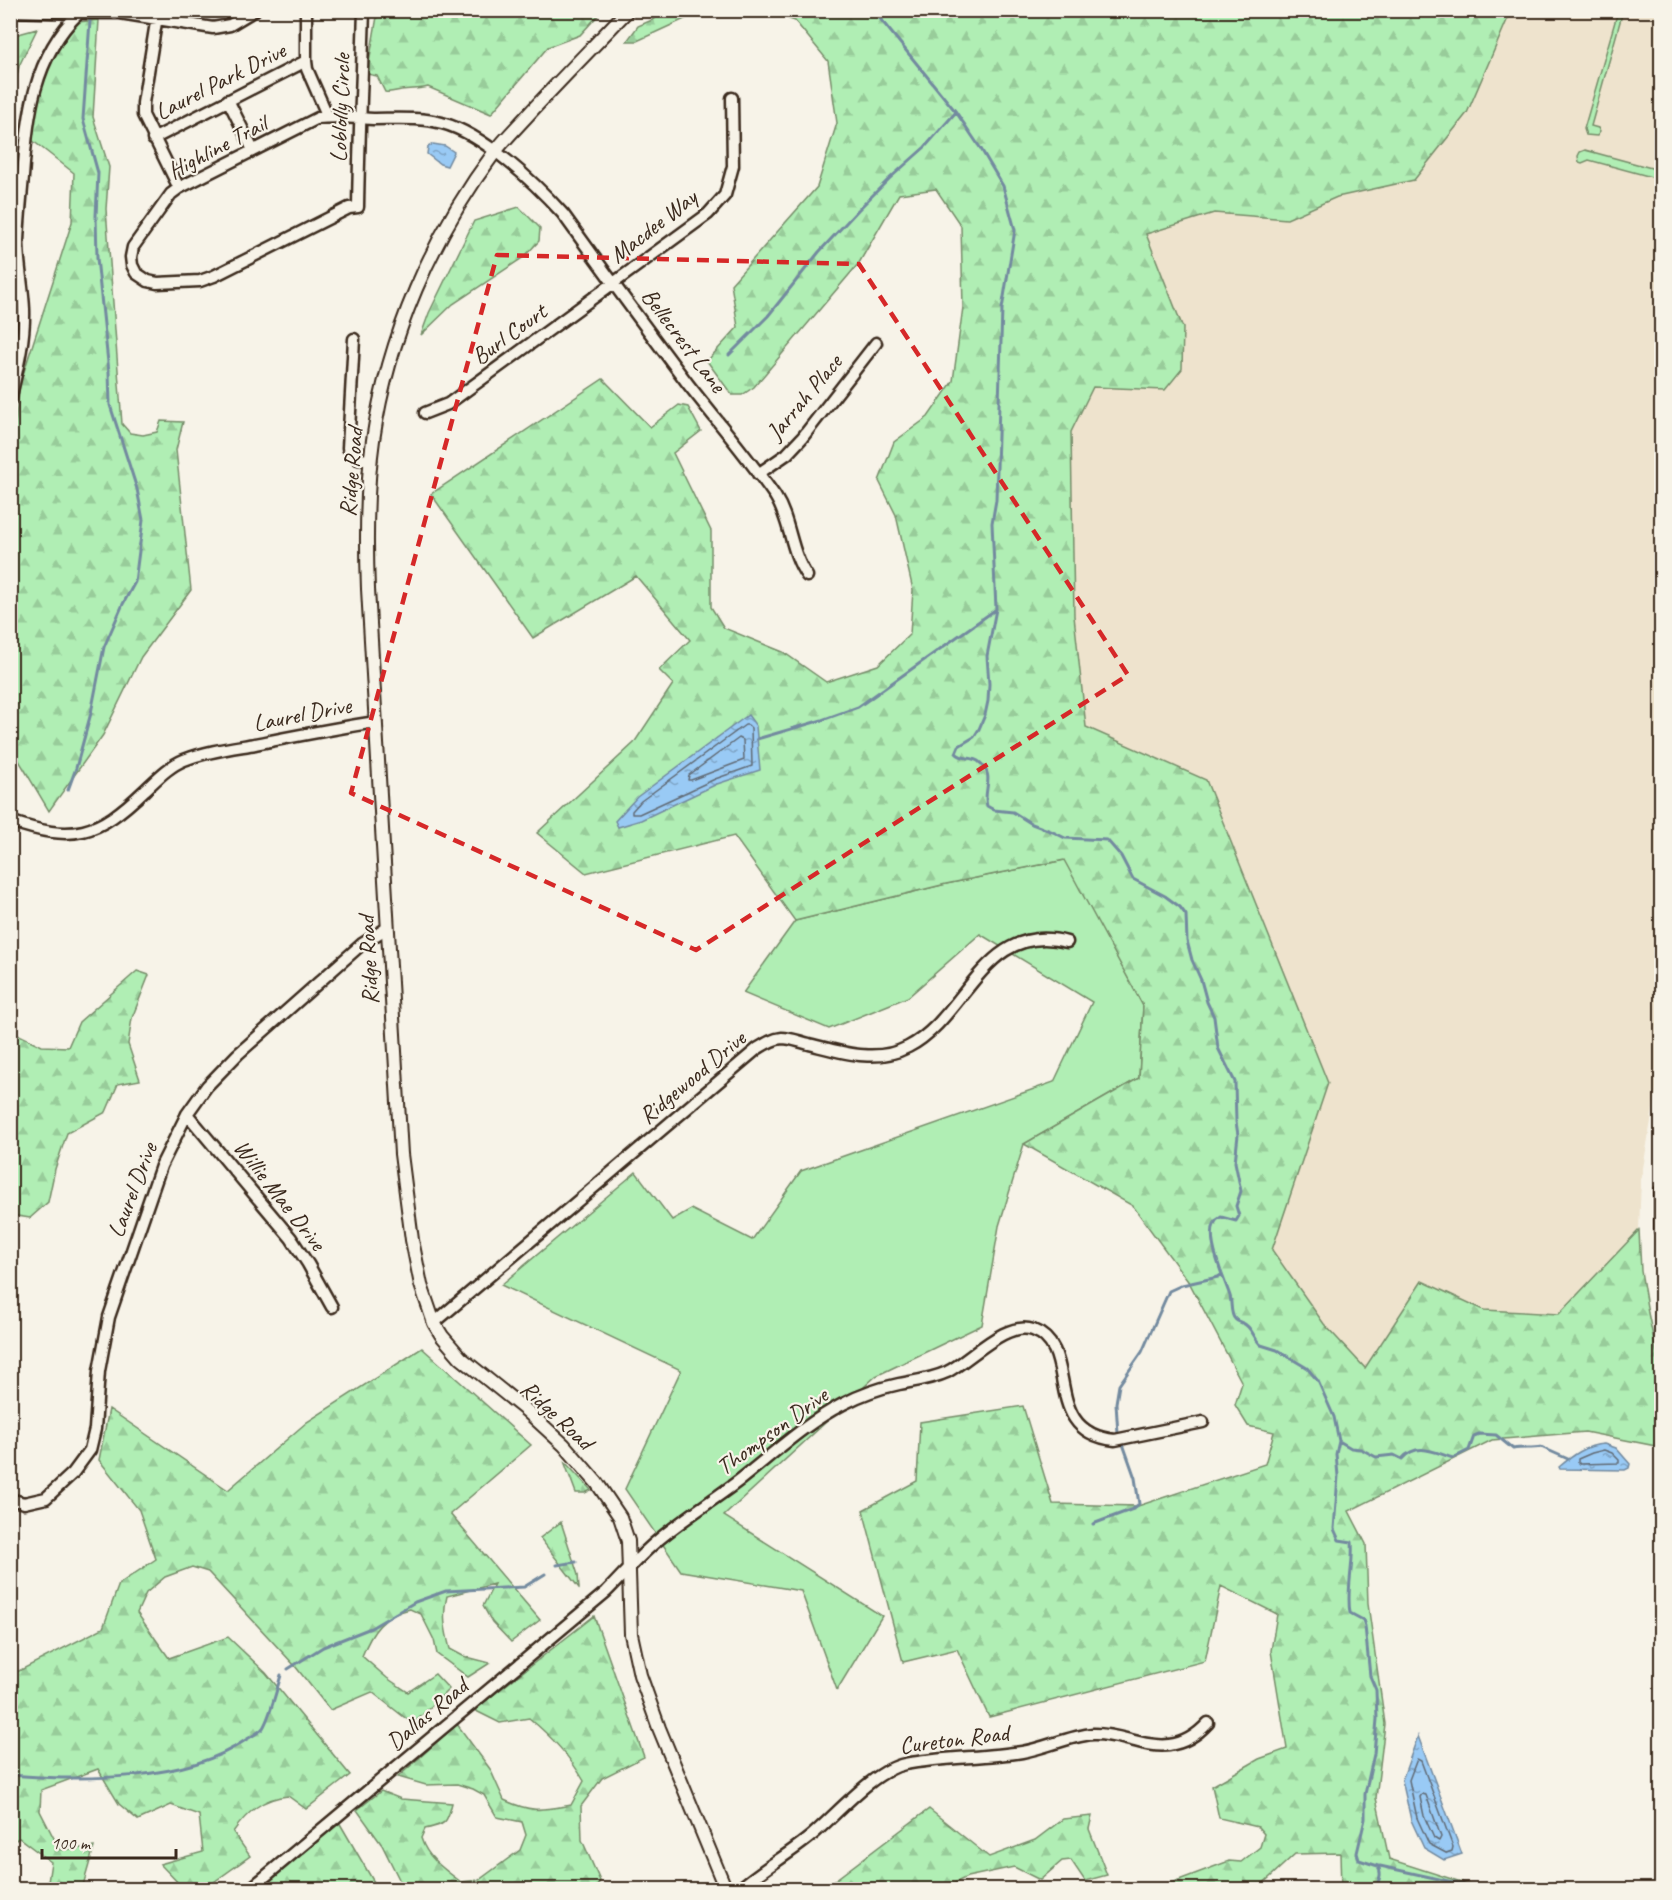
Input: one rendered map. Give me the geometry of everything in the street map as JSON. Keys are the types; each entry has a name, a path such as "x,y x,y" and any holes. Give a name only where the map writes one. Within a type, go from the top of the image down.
{"main road":[{"path":"1662,1191 1662,1231"}],"street":[{"path":"10,11 158,14 204,27 221,28 237,22 255,10"},
{"path":"306,10 307,69 328,117"},
{"name":"Loblolly Circle","path":"358,207 364,10"},
{"name":"Ridge Road","path":"628,10 495,152 447,226 426,266 408,310 384,385 371,460 366,537 396,1080 405,1195 421,1285 434,1323 442,1336 461,1358 546,1428 597,1483 620,1517 628,1541 631,1634 640,1675 659,1728 726,1890"},
{"path":"10,400 21,352 24,310 18,243 26,126 39,75 52,48 67,25 79,14"},
{"path":"158,14 143,115 178,188"},
{"name":"Laurel Park Drive","path":"153,139 306,61"},
{"name":"Macdee Way","path":"614,283 708,214 724,195 733,166 732,98"},
{"path":"228,100 253,150"},
{"name":"Highline Trail","path":"358,207 349,208 207,280 157,283 147,281 136,273 130,257 132,247 171,194 178,188 318,118 361,118"},
{"name":"Bellecrest Lane","path":"361,118 440,122 462,131 495,152 540,188 563,214 689,385 733,438 777,499 795,555 807,576"},
{"name":"Burl Court","path":"425,413 448,404 614,283"},
{"path":"354,339 348,448 358,459 371,460"},
{"name":"Jarrah Place","path":"758,474 787,454 802,438 876,343"},
{"name":"Laurel Drive","path":"10,820 58,834 85,831 111,820 166,771 186,759 376,722"},
{"name":"Laurel Drive","path":"10,1499 24,1503 46,1498 73,1473 90,1450 95,1429 99,1371 111,1310 161,1166 187,1114 207,1086 238,1054 362,944 387,928"},
{"name":"Ridgewood Drive","path":"434,1323 757,1049 770,1041 787,1039 866,1056 899,1051 923,1038 943,1018 989,962 1004,950 1020,943 1042,938 1067,942"},
{"name":"Willie Mae Drive","path":"187,1114 291,1238 332,1307"},
{"name":"Thompson Drive","path":"629,1569 660,1539 800,1432 830,1412 862,1395 944,1373 1001,1335 1017,1328 1035,1330 1050,1344 1059,1361 1070,1412 1081,1426 1090,1432 1115,1440 1203,1422"},
{"name":"Dallas Road","path":"249,1890 606,1592 629,1569"},
{"name":"Cureton Road","path":"738,1890 761,1870 809,1838 872,1781 895,1767 1023,1752 1091,1734 1113,1736 1146,1744 1169,1745 1190,1738 1208,1723"}],"highlighted area":[{"path":"497,255 859,264 1128,675 696,950 351,793"}],"shaded area":[{"path":"1511,11 1661,11 1661,1073 1641,1180 1639,1230 1559,1314 1484,1310 1422,1281 1365,1368 1324,1324 1272,1250 1328,1083 1206,780 1086,727 1074,616 1071,432 1093,387 1165,390 1183,328 1146,234 1214,213 1287,219 1337,197 1414,180 1467,113"}],"green space":[{"path":"378,10 602,11 580,35 548,47 491,114 428,87 385,92 377,76 367,74"},
{"path":"664,11 702,11 637,41 627,41 638,26"},
{"path":"767,11 1511,11 1467,113 1414,180 1337,197 1287,219 1214,213 1146,234 1183,328 1182,369 1165,390 1093,387 1071,432 1074,616 1086,727 1206,780 1328,1083 1272,1250 1324,1324 1365,1368 1422,1281 1484,1310 1559,1314 1639,1230 1641,1271 1661,1373 1661,1447 1585,1432 1492,1440 1349,1511 1366,1544 1368,1604 1385,1724 1376,1798 1389,1859 1483,1889 1341,1889 1340,1853 1295,1854 1257,1889 1155,1889 1229,1861 1241,1862 1260,1847 1264,1834 1258,1827 1219,1818 1212,1786 1259,1759 1287,1749 1271,1651 1277,1614 1221,1586 1205,1661 989,1717 957,1649 903,1662 863,1510 917,1481 920,1422 1023,1406 1053,1504 1138,1506 1265,1464 1274,1432 1248,1426 1235,1405 1242,1383 1190,1284 1133,1206 1024,1144 1139,1078 1143,1006 1064,860 946,884 795,921 734,836 586,873 537,833 634,743 673,684 659,670 690,640 636,576 533,638 431,494 603,379 650,427 679,405 688,407 701,431 673,453 711,531 711,607 724,628 783,652 826,682 878,665 910,634 913,590 896,515 879,481 894,442 928,417 953,381 963,307 961,226 936,189 899,194 859,263 754,387 742,395 732,395 707,361 738,327 731,284 817,187 837,123 828,61 795,21"},
{"path":"1618,11 1623,11 1591,126 1598,128 1600,132 1597,136 1586,135 1584,129"},
{"path":"99,20 93,117 109,167 106,209 122,424 130,433 143,435 157,432 161,421 183,422 176,450 191,590 141,657 103,735 49,811 11,747 11,457 20,384 72,222 74,173 28,137 34,107 53,56 77,22"},
{"path":"37,29 19,66 11,105 11,36"},
{"path":"1585,150 1655,169 1659,173 1659,179 1589,160 1579,162 1580,152"},
{"path":"519,207 540,228 539,241 524,257 453,304 421,335 429,313 474,221"},
{"path":"1065,860 1143,1006 1139,1078 1024,1144 999,1226 982,1325 876,1376 724,1516 882,1616 837,1690 801,1591 681,1571 625,1489 681,1370 501,1285 636,1172 672,1220 691,1209 752,1240 801,1171 1054,1082 1092,1002 980,934 908,997 829,1029 743,993 795,921 946,884"},
{"path":"137,971 149,975 132,1018 128,1044 140,1080 118,1084 106,1112 67,1133 55,1169 48,1202 30,1218 11,1215 11,1032 42,1046 68,1047 79,1022"},
{"path":"422,1348 531,1445 450,1514 540,1620 511,1642 492,1622 483,1606 494,1584 447,1596 445,1622 450,1649 463,1656 490,1663 468,1677 437,1654 434,1640 421,1614 410,1609 386,1620 374,1632 362,1656 387,1678 408,1692 435,1674 449,1689 413,1724 372,1692 330,1710 295,1666 208,1572 192,1567 165,1577 146,1593 137,1613 169,1658 228,1637 266,1673 350,1775 306,1809 288,1796 279,1797 256,1807 233,1832 250,1856 204,1889 184,1889 160,1864 203,1852 199,1815 171,1805 138,1820 119,1804 98,1769 41,1790 40,1811 60,1850 94,1847 82,1889 47,1889 51,1862 19,1838 11,1843 11,1671 15,1673 103,1628 119,1584 156,1559 139,1510 99,1460 109,1409 228,1490 307,1422"},
{"path":"564,1461 591,1490 576,1493"},
{"path":"561,1522 578,1575 579,1588 540,1538"},
{"path":"594,1616 644,1757 602,1778 581,1806 582,1840 600,1881 595,1889 423,1890 421,1887 404,1889 382,1845 357,1810 381,1791 401,1799 452,1803 447,1819 437,1826 425,1829 421,1838 432,1858 461,1882 479,1880 520,1850 526,1835 522,1822 497,1817 484,1795 473,1789 457,1784 426,1785 398,1777 457,1724 490,1769 504,1800 530,1809 571,1805 584,1781 566,1754 545,1732 529,1718 500,1723 474,1710"},
{"path":"929,1809 989,1857 1035,1840 1063,1819 1092,1816 1089,1829 1107,1875 1085,1881 1071,1860 1062,1861 1040,1880 1014,1867 967,1877 942,1889 823,1889"},
{"path":"339,1822 378,1889 258,1890"}],"water":[{"path":"433,144 445,146 454,152 447,166 440,164 427,154 428,147"},
{"path":"748,715 756,726 760,770 717,784 641,820 618,827 615,821 637,797"},
{"path":"1604,1444 1616,1448 1630,1464 1629,1468 1625,1470 1560,1469 1559,1467 1580,1452 1591,1446"},
{"path":"1418,1736 1462,1854 1444,1860 1424,1848 1411,1820 1402,1780"}],"waterway":[{"path":"873,10 956,112 981,149 1003,186 1015,230 1002,309 996,500 992,523 996,609 987,656 988,701 979,729 974,737 959,746 956,753 978,761 984,766 988,777 987,806 994,810 1013,812 1032,824 1065,838 1107,840 1121,856 1133,879 1165,896 1180,907 1186,915 1187,941 1192,960 1214,1017 1218,1048 1235,1082 1238,1135 1235,1162 1241,1191 1236,1206 1239,1216 1236,1221 1221,1217 1215,1223 1212,1231 1215,1254 1230,1296 1232,1314 1236,1320 1249,1328 1261,1345 1277,1350 1307,1368 1318,1381 1334,1417 1339,1441 1336,1454 1338,1476 1334,1529 1339,1540 1352,1542 1350,1613 1363,1620 1370,1676 1376,1690 1377,1719 1374,1754 1365,1794 1365,1819 1357,1853 1359,1860 1378,1866 1380,1875 1375,1890"},
{"path":"68,790 91,713 104,647 135,582 143,520 137,489 110,405 109,372 97,258 98,173 83,119 90,21"},
{"path":"729,355 768,316 819,252 858,210 925,147 956,112"},
{"path":"757,739 858,707 995,610"},
{"path":"1118,1434 1116,1403 1119,1385 1142,1352 1169,1291 1182,1285 1221,1275"},
{"path":"1339,1441 1376,1457 1394,1455 1402,1459 1414,1451 1426,1450 1453,1458 1469,1450 1474,1436 1496,1435 1513,1449 1541,1447 1568,1459"},
{"path":"1093,1524 1133,1509 1139,1504 1135,1478 1123,1444"},
{"path":"557,1565 576,1562"},
{"path":"288,1669 323,1647 371,1628 415,1602 446,1591 524,1587 545,1574"},
{"path":"10,1775 99,1778 131,1776 193,1764 220,1754 263,1728 281,1675"},
{"path":"1380,1866 1489,1890"}]}
